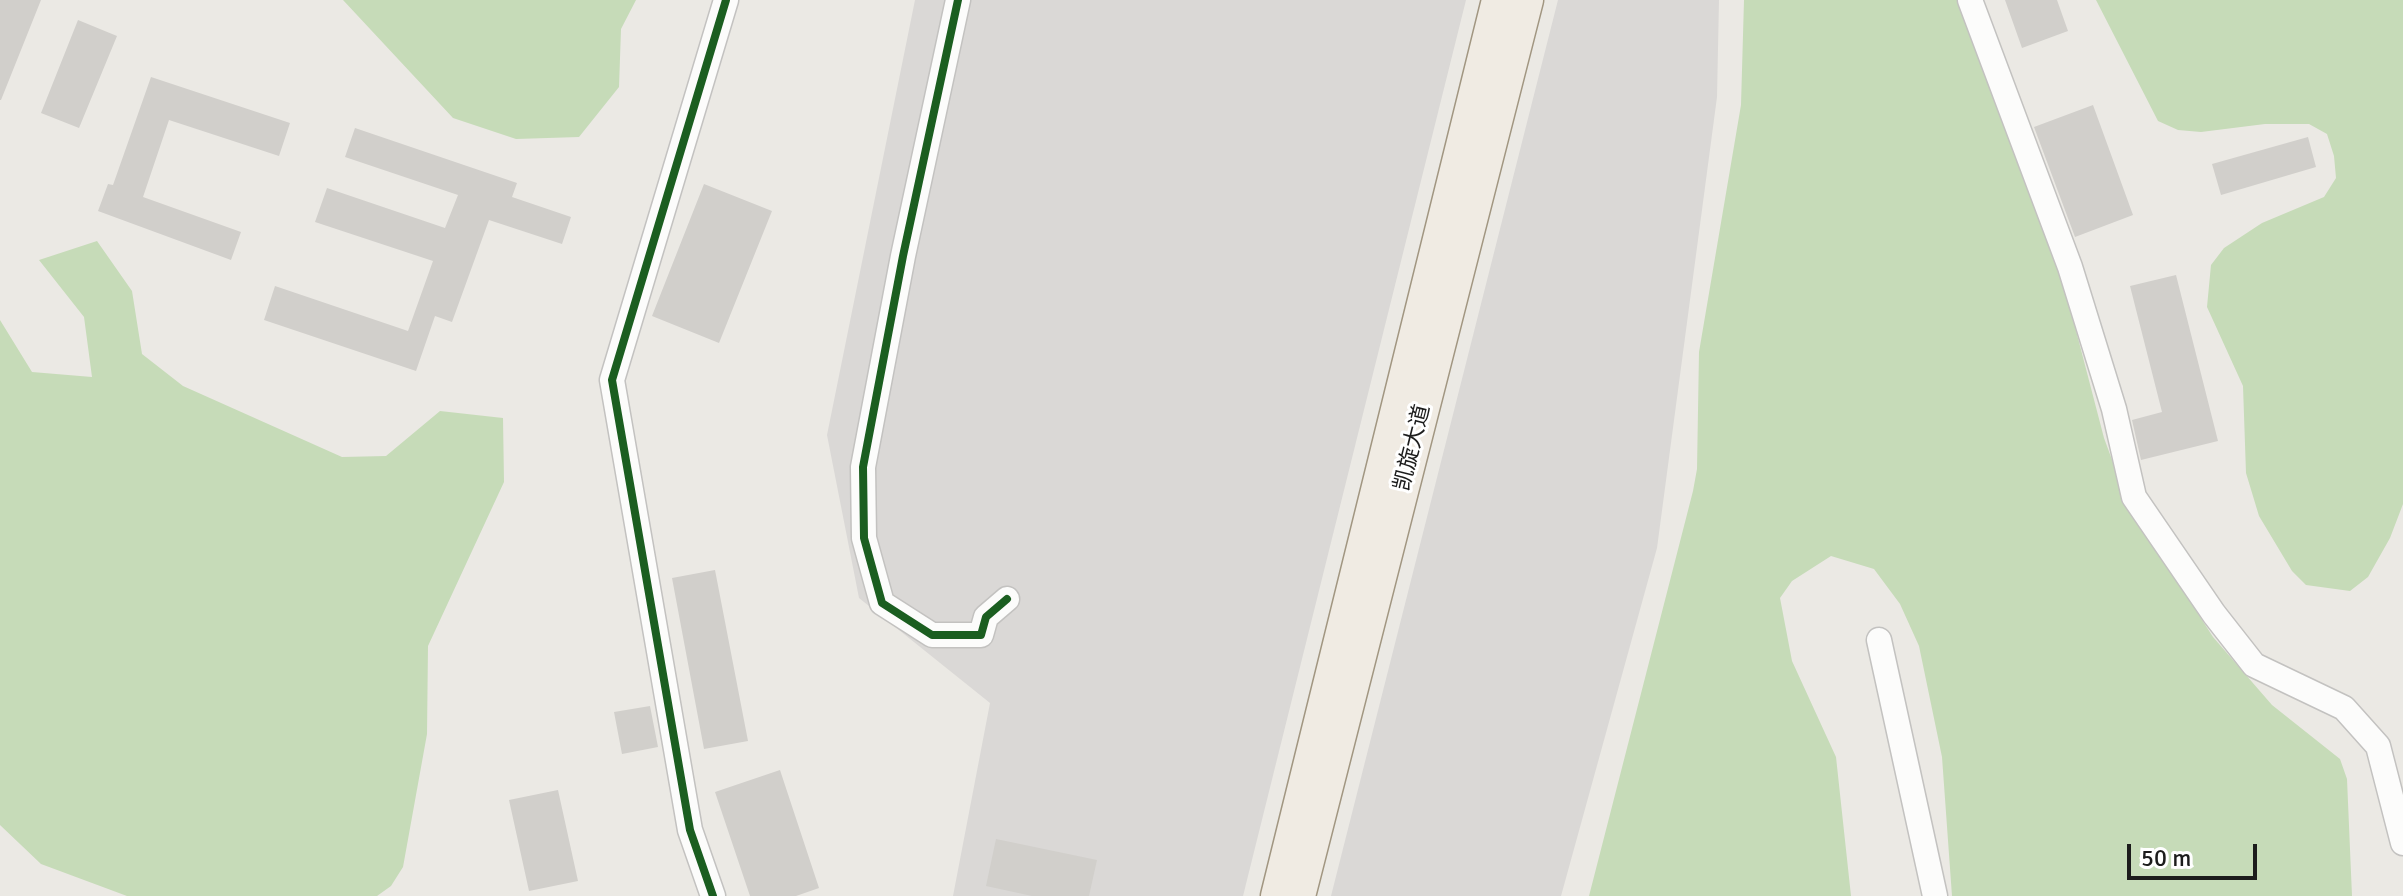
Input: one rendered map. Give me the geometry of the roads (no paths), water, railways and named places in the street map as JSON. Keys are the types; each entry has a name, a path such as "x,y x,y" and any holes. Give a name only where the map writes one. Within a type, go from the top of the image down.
{"main road":[{"name":"凯旋大道","path":"1277,896 1498,0"},
{"name":"凯旋大道","path":"1299,896 1527,0"}],"street":[{"path":"713,896 690,830 612,380 726,0"},
{"path":"958,0 903,256 863,467 864,538 882,603 932,635 981,635 986,617 1007,599"},
{"path":"1970,0 2070,267 2114,409 2134,497 2214,614 2254,665 2344,708 2378,746 2403,843"},
{"path":"1879,640 1935,896"}]}
